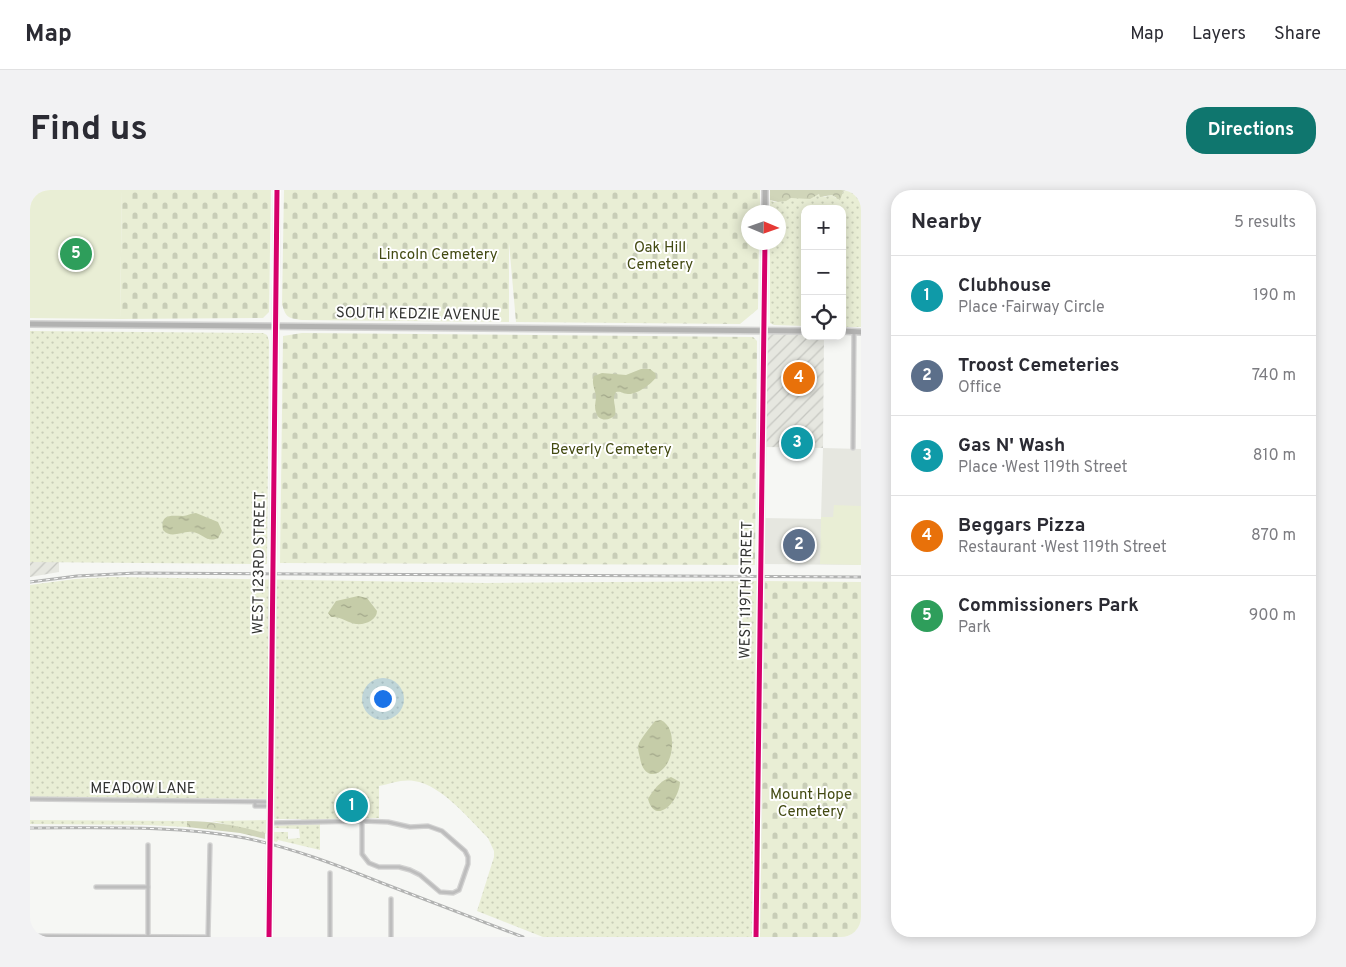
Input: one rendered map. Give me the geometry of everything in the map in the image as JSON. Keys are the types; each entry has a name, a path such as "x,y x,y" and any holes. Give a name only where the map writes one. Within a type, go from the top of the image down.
{"street":[{"name":"WEST 123RD STREET","path":"269,937 277,190"},
{"path":"765,190 765,205"},
{"name":"WEST 119TH STREET","path":"756,937 764,250"},
{"name":"SOUTH KEDZIE AVENUE","path":"30,324 801,331"},
{"path":"846,331 861,332"},
{"path":"853,448 854,332"},
{"name":"MEADOW LANE","path":"30,800 270,804"},
{"path":"270,823 362,821 388,822 410,827 428,826 442,831 465,851 468,857 468,864 459,890 453,893 440,892 420,875 410,870 399,867 379,867 369,863 362,854 362,821"},
{"path":"148,845 148,937"},
{"path":"30,936 208,937 210,846"},
{"path":"330,873 330,937"},
{"path":"96,887 148,887"},
{"path":"391,899 391,937"}],"shaded area":[{"path":"767,333 801,333 801,340 824,340 823,448 765,447"},
{"path":"823,448 861,449 861,565 763,564 763,518 821,519"},
{"path":"30,562 59,562 59,572 30,577"}],"green space":[{"path":"30,190 122,190 120,319 30,318"},
{"path":"122,190 271,190 269,312 263,318 120,319"},
{"path":"284,190 760,190 760,205 741,205 741,250 759,250 758,309 740,324 516,322 509,243 509,322 302,320 288,317 282,304"},
{"path":"770,190 846,190 843,192 840,200 832,195 820,197 819,194 810,199 791,198 778,202 770,200"},
{"path":"846,190 861,190 861,327 846,327 846,205 801,205 801,326 774,325 770,323 770,250 786,250 786,205 770,205 770,200 778,202 790,198 819,194 824,197 832,195 836,198"},
{"path":"30,331 263,333 267,335 269,341 267,564 30,562"},
{"name":"Beverly Cemetery","path":"302,333 753,337 757,341 755,565 280,563 283,336"},
{"path":"834,505 861,506 861,565 820,564 821,517 833,517"},
{"path":"113,577 486,583 757,581 752,937 543,937 477,911 494,857 494,851 488,838 445,796 435,789 414,781 401,781 379,786 379,818 320,819 320,850 278,840 277,842 273,841 274,832 288,832 288,839 300,838 299,829 274,828 275,826 302,824 301,819 275,819 273,799 30,797 30,585 75,579"},
{"name":"Mount Hope Cemetery","path":"763,581 861,582 861,937 760,937"},
{"path":"30,820 187,821 187,827 30,824"},
{"path":"268,820 267,834 212,821"},
{"path":"187,821 217,823 246,828 265,833 265,839 240,833 187,827"}],"water":[{"path":"641,369 650,369 655,373 656,377 654,380 635,393 624,394 616,392 614,397 615,415 604,420 599,418 595,408 594,376 602,373 626,375"},
{"path":"196,513 218,522 222,531 218,538 208,539 193,532 170,534 163,530 165,518"},
{"path":"358,596 367,598 377,611 375,617 370,621 356,624 331,617 328,613 336,601"},
{"path":"661,720 667,724 671,733 671,753 664,768 658,773 653,774 647,772 643,767 638,745 655,721"},
{"path":"671,777 680,782 676,797 666,808 656,811 651,807 648,799 664,780"}],"railway":[{"path":"30,582 77,576 136,573 861,577"},
{"path":"30,828 165,829 245,838 332,863 523,937"}],"cycle path":[{"path":"269,937 277,190"},
{"path":"756,937 765,250"}],"place":[{"name":"Commissioners Park","path":"76,254"},
{"name":"Beggars Pizza","path":"799,378"},
{"name":"Gas N' Wash","path":"797,443"},
{"name":"Troost Cemeteries","path":"799,545"},
{"name":"Clubhouse","path":"352,806"}],"park label":[{"name":"Lincoln Cemetery","path":"438,255"},
{"name":"Oak Hill Cemetery","path":"660,256"}]}
